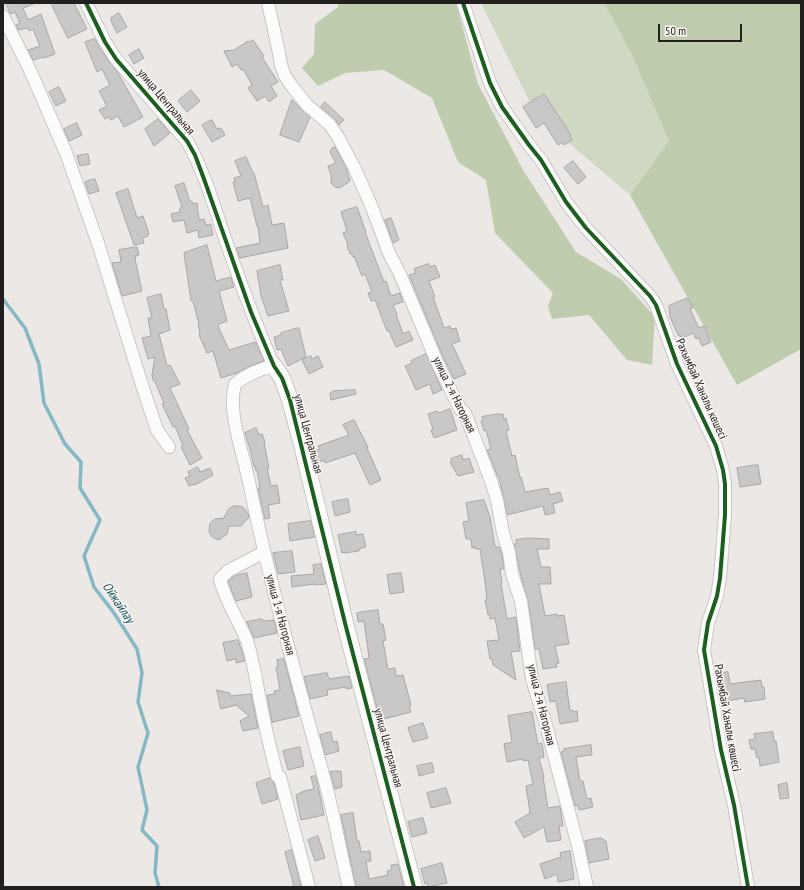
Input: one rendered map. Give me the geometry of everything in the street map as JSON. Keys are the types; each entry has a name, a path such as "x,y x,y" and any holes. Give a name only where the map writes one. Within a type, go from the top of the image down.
{"street":[{"name":"улица Центральная","path":"86,3 105,42 116,59 187,141 195,155 215,207 251,312 274,366 282,378 302,444 346,627 414,887"},
{"name":"улица 2-я Нагорная","path":"268,3 281,65 285,76 307,105 330,125 354,167 371,205 389,253 400,274 437,362 460,409 465,413 491,481 509,552 512,574 521,601 532,679 546,725 587,887"},
{"name":"Рахымбай Ханалы көшесі","path":"463,3 490,83 502,107 541,160 566,202 586,228 650,296 656,305 677,364 716,446 723,470 725,484 725,515 720,578 717,596 708,623 704,650 721,750 734,805 748,887"},
{"path":"3,16 30,70 66,153 98,243 142,385 158,430 169,447"},
{"name":"улица 1-я Нагорная","path":"274,366 251,372 235,384 233,392 233,415 264,552 324,779 349,887"},
{"path":"264,552 228,571 220,579 223,590 236,616 249,650 277,776 280,777 309,887"}],"green space":[{"path":"338,3 456,3 478,84 523,170 576,252 621,279 655,317 652,365 627,360 589,315 552,319 548,306 553,293 495,233 486,180 458,162 432,98 384,70 345,73 318,86 302,68 314,54 315,24 338,7"},
{"path":"481,3 604,3 633,57 669,141 630,195 536,115"},
{"path":"604,3 801,3 801,349 737,385 630,195 669,141 633,57"}],"building":[{"path":"6,3 36,3 23,8 28,20 41,14 55,54 33,60 28,50 40,46 33,29 29,31 28,28 18,30 16,25 20,23 15,12 11,14"},
{"path":"51,3 74,3 87,29 68,38"},
{"path":"119,13 127,27 117,33 111,18"},
{"path":"95,39 118,73 143,117 124,127 118,116 111,120 109,117 105,119 99,110 107,106 99,91 110,85 102,69 97,72 85,42"},
{"path":"253,40 264,56 262,57 278,82 271,86 277,96 269,102 265,96 257,101 248,88 252,85 243,69 241,70 237,64 232,67 224,51 234,50 248,41"},
{"path":"139,49 144,58 134,64 129,55"},
{"path":"59,87 66,101 56,106 49,92"},
{"path":"191,90 200,101 187,112 178,101"},
{"path":"544,94 571,135 572,140 564,145 563,142 558,145 544,123 536,128 523,107"},
{"path":"292,100 310,117 299,142 280,135"},
{"path":"325,102 344,120 339,125 335,119 321,107"},
{"path":"158,119 170,133 154,146 145,129"},
{"path":"212,120 217,129 221,128 225,135 212,142 202,125"},
{"path":"77,123 82,135 69,141 64,129"},
{"path":"335,147 346,167 350,181 340,188 335,187 331,183 331,175 328,166 336,163 330,152 332,148"},
{"path":"88,154 90,164 80,166 77,156"},
{"path":"246,157 254,173 263,207 268,205 272,225 284,223 288,248 240,258 236,248 260,243 258,226 250,198 238,201 233,182 235,182 234,178 241,176 235,161"},
{"path":"573,161 586,177 578,184 564,168"},
{"path":"95,179 99,191 89,194 85,182"},
{"path":"184,183 190,202 192,201 193,204 197,203 199,220 204,219 206,225 211,224 213,235 199,238 198,230 187,233 184,220 173,222 171,214 180,212 180,208 182,207 175,186"},
{"path":"128,189 137,218 143,216 149,234 147,235 148,236 142,238 144,243 134,245 116,193"},
{"path":"357,207 384,282 386,281 391,296 400,293 403,302 393,305 403,334 409,331 413,340 396,347 389,331 387,331 375,300 371,301 368,293 372,292 365,274 362,276 354,256 353,257 351,253 350,254 343,233 347,231 341,212"},
{"path":"391,218 399,240 393,243 385,220"},
{"path":"207,245 216,281 231,277 234,287 219,291 227,321 219,324 218,326 229,350 256,342 264,361 237,373 221,378 213,351 207,353 199,335 199,324 193,301 191,301 184,253"},
{"path":"137,247 139,255 135,256 135,259 142,291 122,296 112,263 121,262 119,250"},
{"path":"429,264 430,267 435,265 440,277 429,281 444,328 450,326 451,329 456,328 460,341 452,344 466,374 454,379 444,359 409,275 416,273 414,269"},
{"path":"280,265 283,280 280,280 289,311 268,316 261,296 257,271"},
{"path":"161,294 164,309 166,309 170,330 159,334 167,366 170,365 180,384 170,388 189,429 187,430 202,458 190,465 181,447 183,446 175,426 173,427 153,380 152,375 155,357 148,359 142,338 151,336 148,318 152,318 147,298"},
{"path":"688,298 693,308 690,309 699,328 704,326 711,342 702,346 699,338 696,339 693,333 683,338 678,335 670,317 669,306"},
{"path":"299,328 306,357 288,366 281,349 277,350 274,337 281,335 281,333"},
{"path":"426,354 442,390 433,394 430,384 416,390 405,366 412,363 411,361"},
{"path":"311,356 312,359 318,356 323,367 309,374 302,360"},
{"path":"355,390 356,394 331,400 330,393 333,391"},
{"path":"450,409 457,430 434,438 431,430 433,429 428,414 437,411 438,413"},
{"path":"503,414 504,419 506,418 509,430 506,431 512,456 515,455 525,492 548,488 550,495 560,492 563,501 553,504 555,513 545,515 543,506 507,515 499,477 487,450 491,449 486,430 484,431 481,421 483,420 482,417"},
{"path":"354,420 368,447 367,448 381,480 370,485 355,453 325,463 324,460 319,462 315,451 320,449 318,446 349,435 343,425"},
{"path":"256,428 259,435 262,434 265,442 269,468 267,468 271,486 277,485 280,503 268,505 270,518 265,519 258,488 260,488 257,470 256,471 254,467 245,433"},
{"path":"462,455 463,460 469,458 474,472 458,476 450,462 452,461 451,459"},
{"path":"758,465 761,484 740,487 737,468"},
{"path":"198,467 200,472 210,468 213,475 195,485 189,486 185,478 190,476 188,472"},
{"path":"348,499 350,512 335,516 332,502"},
{"path":"484,500 490,517 495,547 499,547 502,554 504,569 500,569 501,584 507,619 516,617 520,651 511,652 516,680 493,665 492,659 490,659 487,641 499,640 495,618 490,619 490,615 488,615 480,549 475,549 475,547 472,548 471,539 466,539 463,522 469,521 466,503"},
{"path":"233,506 243,507 248,513 249,517 241,526 229,526 227,534 219,540 212,537 209,532 210,523 215,519 224,518 228,510"},
{"path":"311,521 315,537 290,541 288,524"},
{"path":"356,532 356,535 363,534 366,547 359,549 359,551 342,553 338,535"},
{"path":"527,538 549,539 549,549 537,549 541,567 550,567 551,584 539,584 545,616 557,614 558,616 564,615 569,644 555,646 559,663 556,664 557,667 543,669 539,649 535,649 528,600 514,544 517,544 516,540"},
{"path":"292,551 295,572 278,574 273,553"},
{"path":"321,564 326,584 292,587 291,576 314,574 313,565"},
{"path":"247,573 252,597 236,601 228,581 234,576"},
{"path":"401,573 404,592 390,594 387,575"},
{"path":"378,610 380,624 383,624 386,640 383,641 388,669 395,668 396,676 403,675 411,705 409,706 411,712 380,720 364,659 369,658 364,621 358,622 357,613"},
{"path":"262,619 263,621 274,620 277,633 254,638 247,622"},
{"path":"238,640 245,661 236,663 236,659 227,661 223,643"},
{"path":"284,659 299,716 272,723 267,695 275,694 274,691 280,690 276,667 278,667 277,660"},
{"path":"728,672 730,684 761,680 762,687 764,687 765,699 745,702 744,698 721,702 716,674"},
{"path":"327,673 329,679 349,676 352,688 346,689 346,687 327,690 328,695 310,699 304,677"},
{"path":"566,682 570,711 577,711 578,721 560,724 556,701 550,702 547,685"},
{"path":"217,690 230,693 230,696 251,694 258,728 243,731 240,721 249,716 236,705 221,709"},
{"path":"532,712 538,744 542,743 544,757 539,758 544,777 548,808 560,806 563,826 559,826 561,840 547,842 544,827 524,838 515,822 530,813 526,786 533,784 528,760 523,761 523,759 507,762 504,744 512,742 508,716"},
{"path":"423,723 428,738 413,742 408,728"},
{"path":"331,732 333,742 337,741 339,751 325,755 320,735"},
{"path":"773,732 779,762 760,766 759,757 757,758 755,749 751,749 749,740 755,739 754,734"},
{"path":"591,745 592,755 576,757 580,781 583,781 587,799 591,798 593,807 579,810 578,805 575,806 561,752 564,751 564,749"},
{"path":"300,747 304,766 288,770 283,751"},
{"path":"432,763 434,772 419,776 417,766"},
{"path":"341,771 342,787 335,789 330,772"},
{"path":"316,776 324,815 301,820 296,795 304,791 314,789 311,777"},
{"path":"270,778 274,783 278,799 262,804 256,783"},
{"path":"787,783 789,798 780,799 778,785"},
{"path":"446,788 451,803 431,808 427,793"},
{"path":"353,813 357,841 359,841 361,852 370,851 371,861 366,861 369,879 388,875 387,871 392,870 391,865 398,864 404,887 356,887 341,815"},
{"path":"423,818 427,833 412,837 408,822"},
{"path":"318,836 325,858 315,861 308,840"},
{"path":"601,838 606,841 609,859 589,863 585,841"},
{"path":"292,850 301,887 294,887 285,852"},
{"path":"570,851 574,879 558,882 557,874 545,879 540,864 561,857 560,853"},
{"path":"442,863 447,883 428,887 427,883 425,884 421,869"}],"waterway":[{"name":"Ойжайлау","path":"3,299 25,328 39,364 44,403 65,444 81,462 80,488 100,520 84,556 94,587 114,613 137,649 142,673 138,702 148,733 138,767 147,810 142,830 157,846 155,873 159,887"}],"cycle path":[{"path":"86,3 105,42 116,59 187,141 195,155 251,312 274,366 282,378 290,400 346,627 414,887"},
{"path":"463,3 490,83 502,107 541,160 566,202 586,228 650,296 656,305 677,364 716,446 723,470 725,484 725,515 720,578 717,596 708,623 704,650 721,750 734,805 748,887"}]}
